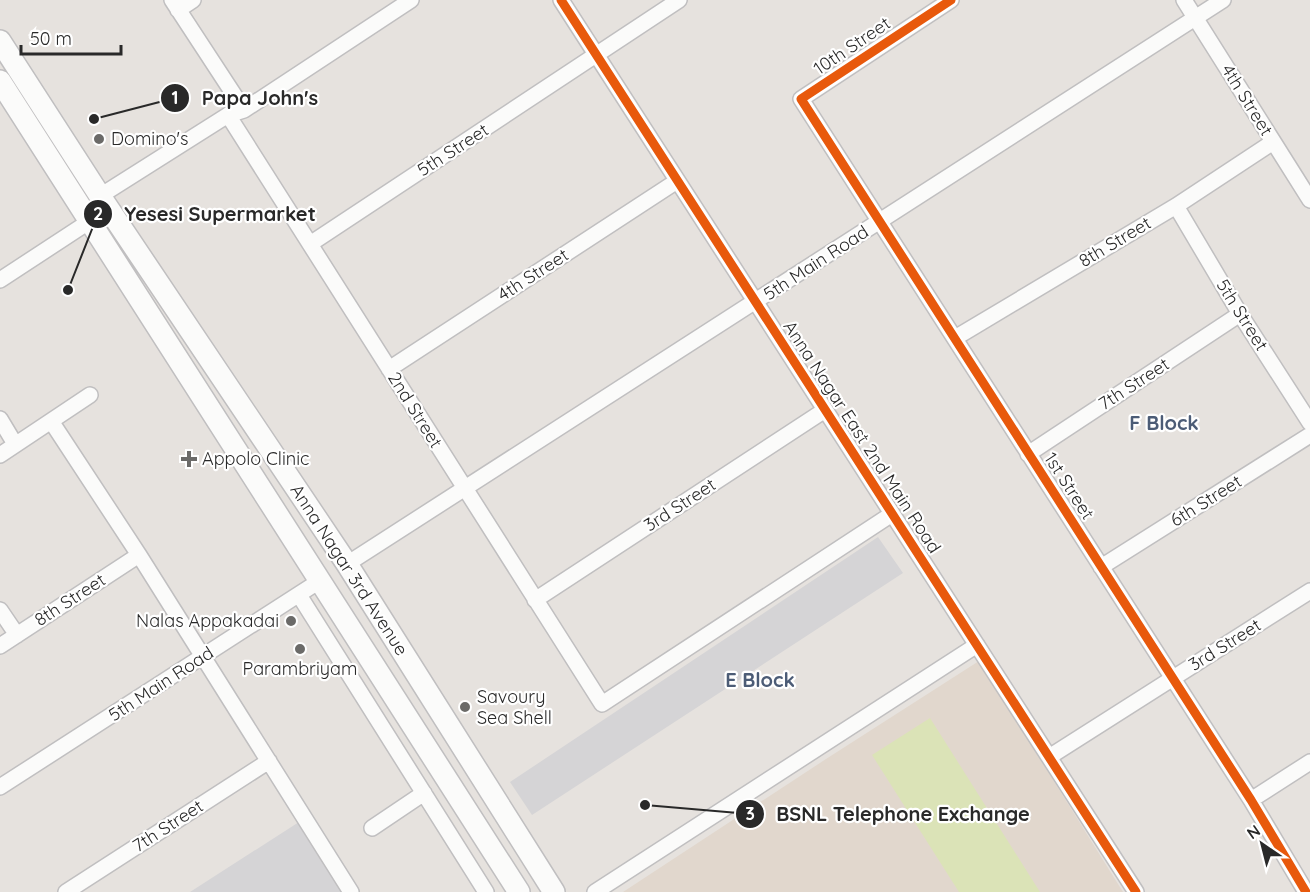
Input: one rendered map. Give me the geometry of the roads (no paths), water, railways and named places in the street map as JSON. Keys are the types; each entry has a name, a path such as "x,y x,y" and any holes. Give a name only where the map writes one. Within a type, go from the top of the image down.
{"main road":[{"name":"Anna Nagar 3rd Avenue","path":"0,41 100,196 347,564 554,892"},
{"name":"Anna Nagar 3rd Avenue","path":"0,81 519,892"}],"street":[{"path":"193,0 175,5 244,111"},
{"path":"100,196 228,115 244,111 411,0"},
{"name":"Anna Nagar East 2nd Main Road","path":"561,0 1136,892"},
{"name":"5th Street","path":"310,244 680,0"},
{"name":"10th Street","path":"801,99 951,0"},
{"name":"4th Street","path":"1184,0 1310,200"},
{"name":"5th Main Road","path":"347,564 1223,0"},
{"name":"1st Street","path":"801,99 1251,800 1306,892"},
{"name":"2nd Street","path":"228,115 602,704 892,514"},
{"name":"8th Street","path":"954,338 1176,206 1273,142"},
{"name":"4th Street","path":"389,369 677,181"},
{"name":"5th Street","path":"1176,206 1240,314 1310,423"},
{"path":"0,280 90,221"},
{"name":"7th Street","path":"1028,454 1240,314"},
{"path":"0,455 90,395"},
{"name":"3rd Street","path":"535,600 825,410"},
{"path":"0,419 15,444"},
{"path":"51,421 140,555 351,892"},
{"name":"6th Street","path":"1101,567 1310,435"},
{"name":"8th Street","path":"0,646 140,555"},
{"name":"5th Main Road","path":"0,787 321,580"},
{"name":"3rd Street","path":"1049,757 1310,591"},
{"path":"299,594 486,892"},
{"path":"0,610 17,635"},
{"path":"595,892 977,645"},
{"name":"7th Street","path":"66,892 269,761"},
{"path":"1251,800 1310,762"},
{"path":"372,828 424,794"}],"place":[{"name":"Papa John's","path":"94,119"},
{"name":"Domino's","path":"99,139"},
{"name":"Yesesi Supermarket","path":"68,290"},
{"name":"Appolo Clinic","path":"189,459"},
{"name":"Nalas Appakadai","path":"291,621"},
{"name":"Parambriyam","path":"300,649"},
{"name":"Savoury Sea Shell","path":"465,707"},
{"name":"BSNL Telephone Exchange","path":"645,805"}],"district":[{"name":"F Block","path":"1164,423"},
{"name":"E Block","path":"760,680"}]}
